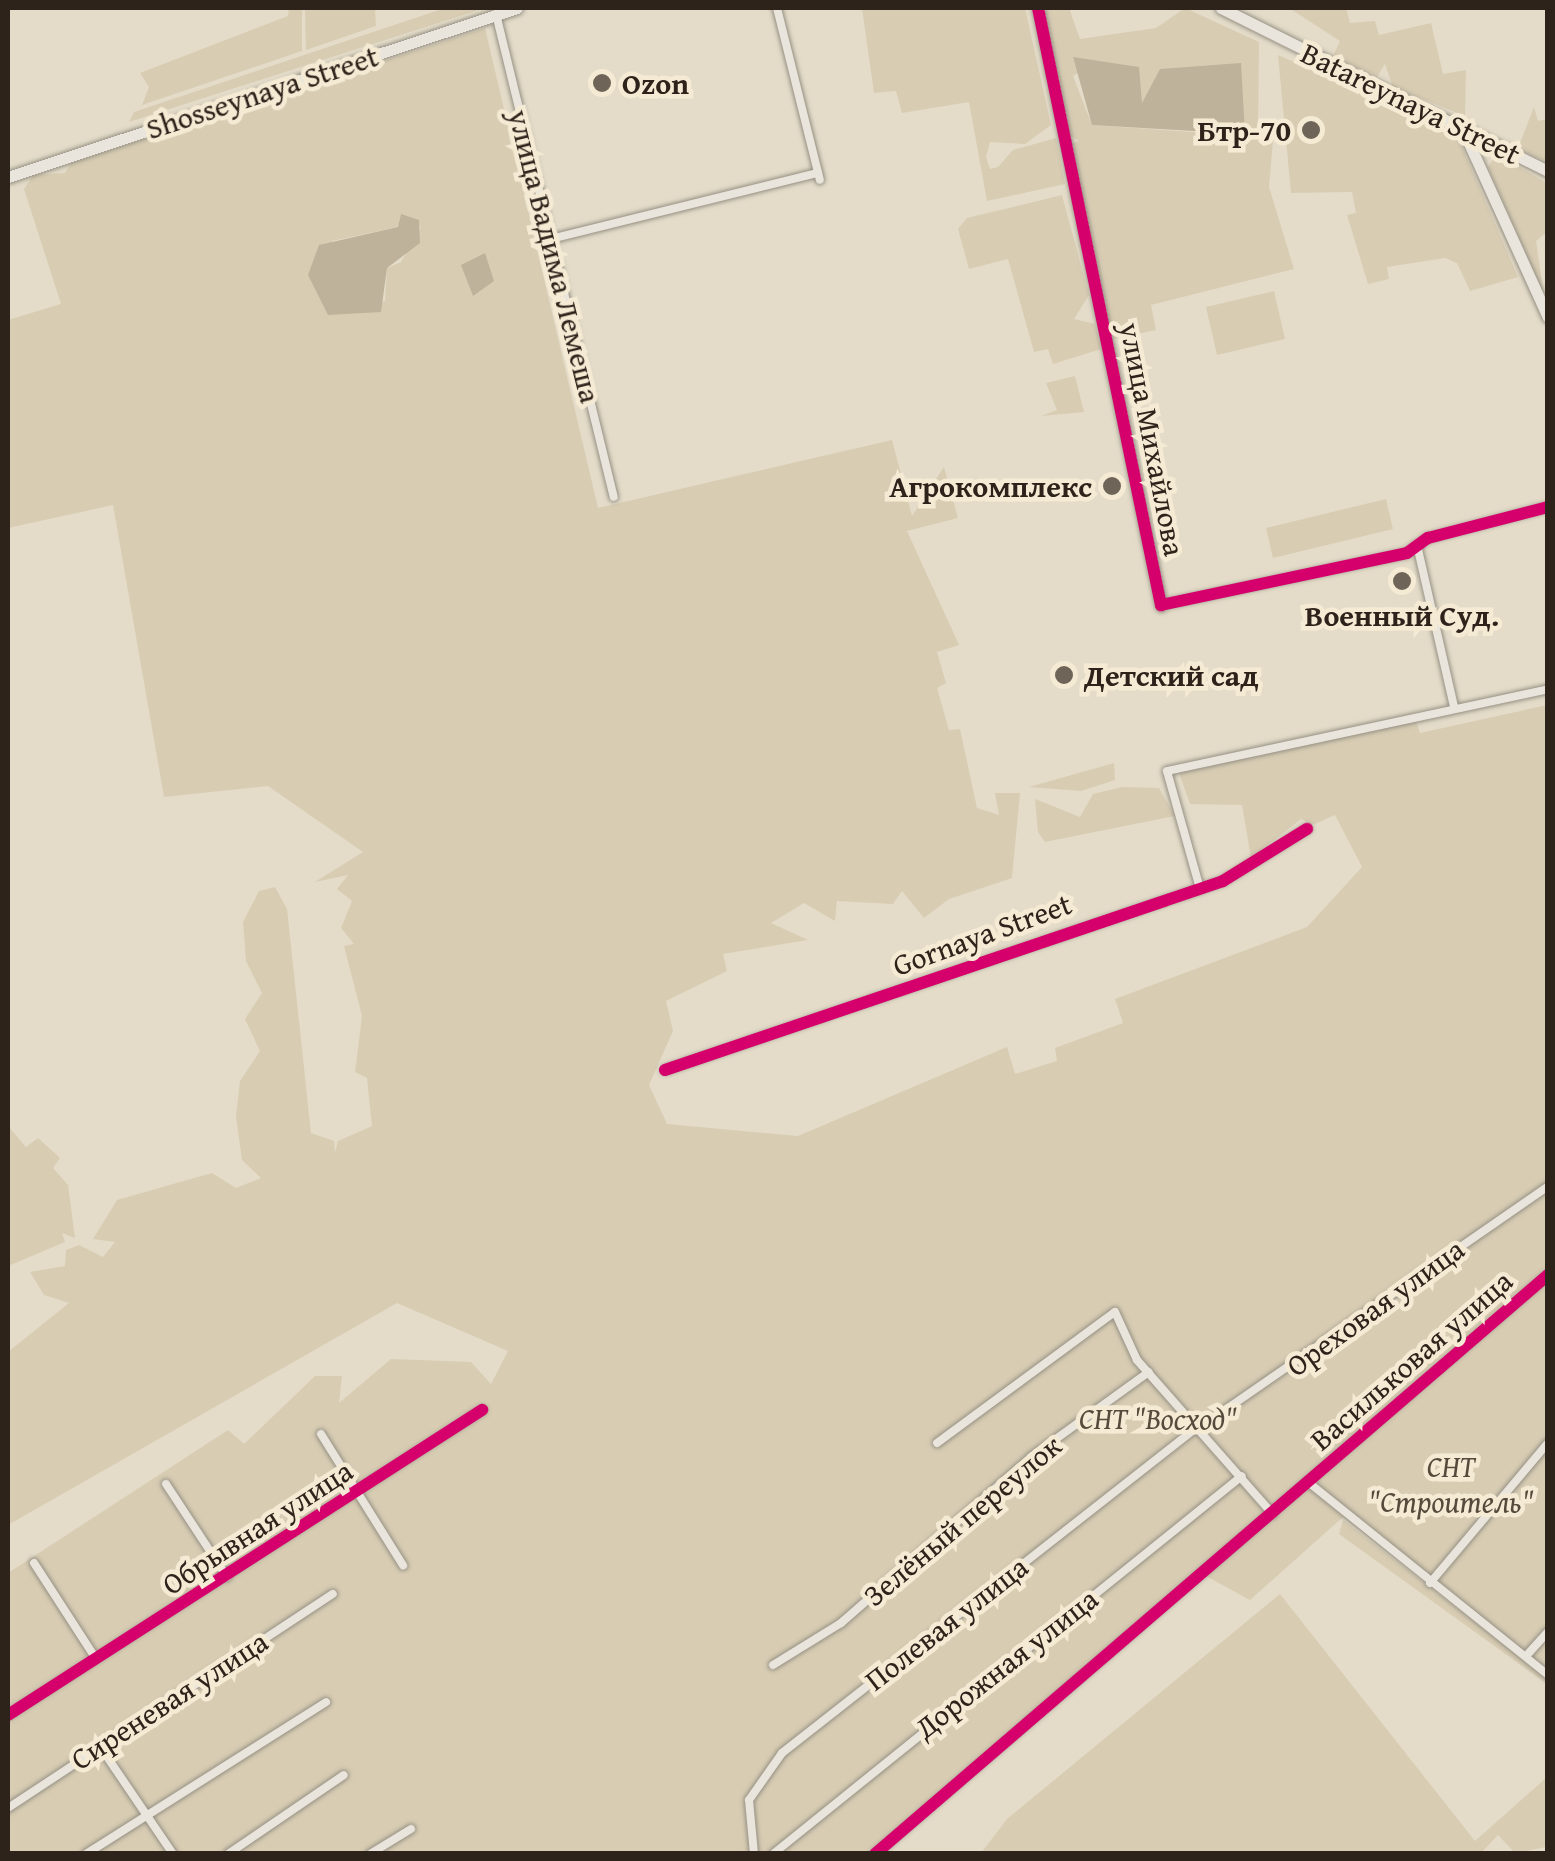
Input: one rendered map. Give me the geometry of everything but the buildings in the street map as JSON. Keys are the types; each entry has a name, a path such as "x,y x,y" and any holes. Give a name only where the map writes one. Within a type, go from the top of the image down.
{"main road":[{"name":"Shosseynaya Street","path":"8,178 517,8"},
{"name":"улица Михайлова","path":"1038,8 1162,605"},
{"name":"Batareynaya Street","path":"1221,8 1548,171"},
{"path":"1464,130 1548,317"}],"street":[{"path":"551,240 819,177 777,8"},
{"name":"улица Вадима Лемеша","path":"496,14 614,497"},
{"name":"улица Михайлова","path":"1162,605 1417,545 1548,507"},
{"path":"1417,545 1454,706"},
{"path":"1199,885 1167,771 1454,706 1548,689"},
{"name":"Gornaya Street","path":"665,1070 1254,865 1307,829"},
{"name":"Ореховая улица","path":"1201,1426 1548,1186"},
{"name":"Васильковая улица","path":"1273,1514 1548,1275"},
{"path":"937,1443 1115,1312 1149,1372 1201,1426 1273,1514"},
{"name":"Зелёный переулок","path":"773,1665 841,1622 1031,1457 1149,1372"},
{"name":"Обрывная улица","path":"8,1714 482,1410"},
{"name":"Полевая улица","path":"754,1854 749,1800 782,1754 1201,1426"},
{"path":"322,1434 403,1566"},
{"path":"1430,1583 1548,1443"},
{"name":"Дорожная улица","path":"773,1854 1242,1476"},
{"path":"1308,1482 1548,1675"},
{"path":"166,1484 227,1577"},
{"name":"Дорожная улица","path":"875,1854 1273,1514"},
{"path":"34,1563 96,1659"},
{"name":"Сиреневая улица","path":"8,1808 99,1744 332,1594"},
{"path":"1527,1655 1548,1632"},
{"path":"86,1854 326,1702"},
{"path":"99,1744 173,1854"},
{"path":"228,1854 344,1775"},
{"path":"370,1854 411,1828"}],"green space":[{"path":"289,8 302,8 302,51 142,105 149,87 140,73 288,16"},
{"path":"305,8 375,8 376,26 306,50"},
{"path":"445,8 485,8 129,122 134,112"},
{"path":"862,8 1025,8 1051,125 1025,144 990,142 986,157 990,169 998,167 1013,150 1056,138 1065,184 987,201 969,102 902,113 896,91 874,93"},
{"path":"1042,8 1069,8 1080,39 1156,28 1185,8 1259,42 1258,132 1273,141 1269,187 1294,269 1151,305 1156,330 1112,339 1072,143 1079,141 1069,135","holes":["1097,61 1125,65 1142,103 1221,134 1092,125 1073,76"]},
{"path":"1289,8 1346,8 1350,23 1375,21 1379,35 1431,23 1443,74 1466,70 1465,116 1393,87 1385,64 1377,77 1333,56 1340,41"},
{"path":"485,28 598,508 892,440 912,516 944,467 958,518 907,531 959,645 937,652 946,683 937,688 949,730 960,729 977,808 999,815 995,793 1020,793 1012,878 949,899 924,918 902,891 893,904 837,901 835,921 804,903 771,923 808,940 723,954 727,971 666,1001 673,1031 649,1085 667,1124 798,1136 1007,1047 1015,1074 1057,1061 1055,1048 1123,1023 1115,999 1307,927 1362,867 1335,815 1313,825 1301,819 1251,858 1242,805 1190,804 1178,770 1414,714 1420,733 1547,705 1547,1675 1343,1517 1250,1600 1202,1574 875,1853 8,1853 8,1573 228,1430 244,1444 315,1376 342,1376 339,1403 391,1359 471,1362 491,1384 508,1351 397,1303 8,1525 8,1352 69,1303 44,1295 30,1272 65,1266 66,1250 79,1245 103,1257 115,1242 93,1239 117,1200 212,1173 236,1188 261,1178 242,1160 236,1116 240,1081 260,1051 245,1019 262,993 246,961 243,922 259,891 275,887 287,909 311,1133 334,1141 335,1152 338,1141 372,1126 367,1078 355,1072 362,1016 344,946 354,944 341,928 352,901 337,889 348,875 315,882 363,852 268,786 164,797 113,505 8,528 8,320 61,304 24,189 33,175 65,173 71,163","holes":["401,215 421,227 401,262 387,268 385,301 328,314 332,241 398,227"]},
{"path":"1278,55 1456,133 1518,277 1470,291 1457,263 1445,258 1387,267 1389,279 1368,284 1347,215 1356,213 1352,192 1291,193"},
{"path":"1534,107 1538,121 1547,119 1547,162 1518,148"},
{"path":"1497,154 1547,183 1547,232 1536,241 1544,295 1488,167"},
{"path":"1062,195 1089,295 1074,319 1095,324 1101,349 1053,364 1048,349 1034,352 1008,259 969,269 958,229 967,218"},
{"path":"1274,291 1285,339 1217,355 1206,307"},
{"path":"1075,376 1084,412 1041,416 1057,410 1046,383"},
{"path":"1386,499 1393,529 1273,558 1266,528"},
{"path":"1114,763 1115,780 1081,791 1029,787"},
{"path":"1122,787 1159,788 1175,816 1045,842 1038,832 1035,799 1080,817 1093,794"},
{"path":"8,1126 26,1147 38,1138 60,1158 53,1168 68,1185 75,1238 62,1233 65,1242 8,1266"},
{"path":"1343,1520 1547,1678 1547,1684 1339,1534"},
{"path":"1280,1594 1475,1841 1547,1777 1546,1847 1515,1853 1498,1835 1480,1854 981,1853 1007,1819"}],"shaded area":[{"path":"1073,57 1139,67 1142,103 1160,69 1241,63 1245,134 1092,125"},
{"path":"401,214 419,220 420,243 387,268 381,312 328,315 308,275 319,245 398,227"},
{"path":"485,253 494,281 473,296 461,265"}],"cycle path":[{"path":"1038,8 1161,605 1407,553 1428,538 1548,507"},
{"path":"665,1070 1223,881 1307,829"},
{"path":"875,1854 1548,1275"},
{"path":"8,1715 482,1410"}],"place":[{"name":"Ozon","path":"602,83"},
{"name":"Бтр-70","path":"1311,130"},
{"name":"Агрокомплекс","path":"1112,486"},
{"name":"Военный Суд.","path":"1402,581"},
{"name":"Детский сад","path":"1064,675"}],"park label":[{"name":"СНТ \"Восход\"","path":"1158,1418"},
{"name":"СНТ \"Строитель\"","path":"1451,1483"}]}
